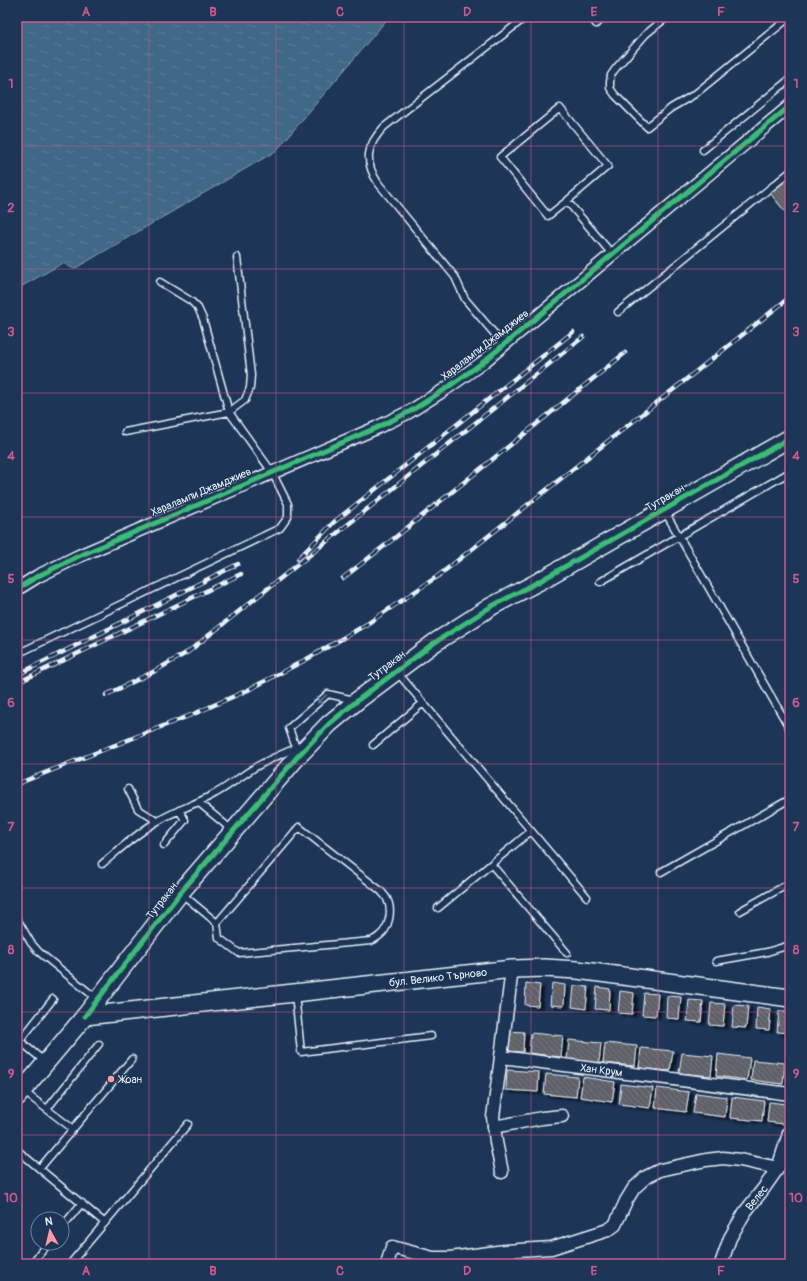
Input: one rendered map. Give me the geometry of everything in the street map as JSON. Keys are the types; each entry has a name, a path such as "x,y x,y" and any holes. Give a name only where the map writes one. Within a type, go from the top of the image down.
{"street":[{"name":"Харалампи Джамджиев","path":"17,589 38,576 79,556 376,428 409,412 444,390 482,363 790,106"},
{"name":"Тутракан","path":"20,1094 85,1016 180,893 266,794 297,752 329,724 358,700 434,643 492,606 790,438"},
{"name":"бул. Велико Търново","path":"85,1016 512,969 544,968 577,970 790,998"},
{"path":"502,1172 493,1117 512,969"},
{"name":"Хан Крум","path":"501,1057 790,1094"},
{"path":"494,1127 542,1118 562,1116"},
{"name":"Велес","path":"721,1264 730,1238 745,1212 778,1168 790,1130"},
{"path":"387,1264 392,1247 433,1258 450,1258 505,1251 551,1248 608,1230 615,1225 634,1188 646,1177 660,1170 706,1160 724,1158 778,1168"}],"lane":[{"path":"504,345 465,299 456,277 378,183 372,173 369,160 369,147 384,127 526,17"},
{"path":"591,17 596,24 605,17"},
{"path":"667,17 646,34 611,75 610,88 647,127 671,108 695,94 790,17"},
{"path":"703,150 790,79"},
{"path":"560,108 608,166 567,201 548,216 500,157 560,108"},
{"path":"618,312 790,172"},
{"path":"567,201 612,254"},
{"path":"125,432 229,412 245,400 250,388 251,375 237,257"},
{"path":"17,654 280,528 288,517 288,504 272,472 229,412 203,319 198,308 191,300 160,282"},
{"path":"600,582 790,472"},
{"path":"664,510 790,729"},
{"path":"397,672 587,897"},
{"path":"102,864 133,838 157,821 226,788 253,769 268,761 297,752 290,728 328,694 358,700"},
{"path":"373,746 423,703"},
{"path":"128,789 138,809 157,821"},
{"path":"661,872 790,799"},
{"path":"198,802 233,831"},
{"path":"164,845 185,820 179,810"},
{"path":"180,893 217,923 219,938 239,953 370,941 379,936 384,930 389,921 390,909 388,899 381,891 299,827 217,923"},
{"path":"438,908 532,831"},
{"path":"492,864 567,953"},
{"path":"740,911 790,883"},
{"path":"17,919 31,943 39,952 98,999"},
{"path":"716,961 767,952 790,945"},
{"path":"295,994 301,1052 431,1036"},
{"path":"46,1062 20,1041 53,999"},
{"path":"47,1108 99,1044"},
{"path":"40,1168 132,1059"},
{"path":"20,1094 47,1108 73,1129"},
{"path":"70,1264 188,1124"},
{"path":"17,1150 105,1223"},
{"path":"70,1217 82,1203"},
{"path":"32,1264 43,1251"}],"water":[{"path":"17,17 389,17 276,151 74,269 63,263 17,289"}],"building":[{"path":"790,177 790,218 770,193"},
{"path":"526,983 540,985 538,1006 525,1005"},
{"path":"552,983 565,985 564,1006 550,1005"},
{"path":"574,986 588,987 586,1009 572,1007"},
{"path":"597,987 610,989 609,1010 595,1009"},
{"path":"620,991 634,993 632,1014 618,1013"},
{"path":"644,993 658,994 656,1016 642,1015"},
{"path":"667,996 681,997 679,1019 666,1018"},
{"path":"689,1000 703,1001 701,1022 687,1021"},
{"path":"711,1003 725,1004 723,1026 709,1025"},
{"path":"734,1005 748,1006 746,1028 732,1027"},
{"path":"757,1007 771,1009 769,1030 756,1029"},
{"path":"779,1011 790,1011 790,1033 777,1032"},
{"path":"507,1031 524,1032 523,1052 505,1051"},
{"path":"531,1033 563,1036 561,1057 529,1053"},
{"path":"569,1040 601,1043 599,1063 567,1060"},
{"path":"605,1043 637,1046 635,1066 603,1063"},
{"path":"641,1048 673,1051 670,1071 639,1068"},
{"path":"682,1053 713,1056 711,1076 679,1073"},
{"path":"718,1054 750,1058 747,1080 716,1076"},
{"path":"753,1060 785,1063 783,1084 751,1080"},
{"path":"507,1070 539,1072 538,1092 506,1090"},
{"path":"546,1074 578,1077 576,1097 544,1094"},
{"path":"583,1077 615,1082 612,1102 580,1097"},
{"path":"621,1084 653,1088 650,1108 619,1104"},
{"path":"657,1088 689,1092 686,1112 655,1108"},
{"path":"696,1093 727,1097 725,1117 693,1113"},
{"path":"732,1097 764,1101 762,1121 730,1118"},
{"path":"769,1102 786,1104 784,1124 767,1122"}],"railway":[{"path":"17,784 196,713 248,690 307,659 367,624 438,576 790,297"},
{"path":"298,559 334,522 573,332"},
{"path":"106,695 153,672 188,652 583,337"},
{"path":"343,578 625,353"},
{"path":"17,675 238,564"},
{"path":"17,683 241,574"}],"cycle path":[{"path":"17,589 38,576 79,556 376,428 409,412 444,390 482,363 790,106"},
{"path":"85,1016 180,893 298,756 329,724 358,700 434,643 492,606 538,582 790,438"}],"place":[{"name":"Жоан","path":"111,1079"}]}
